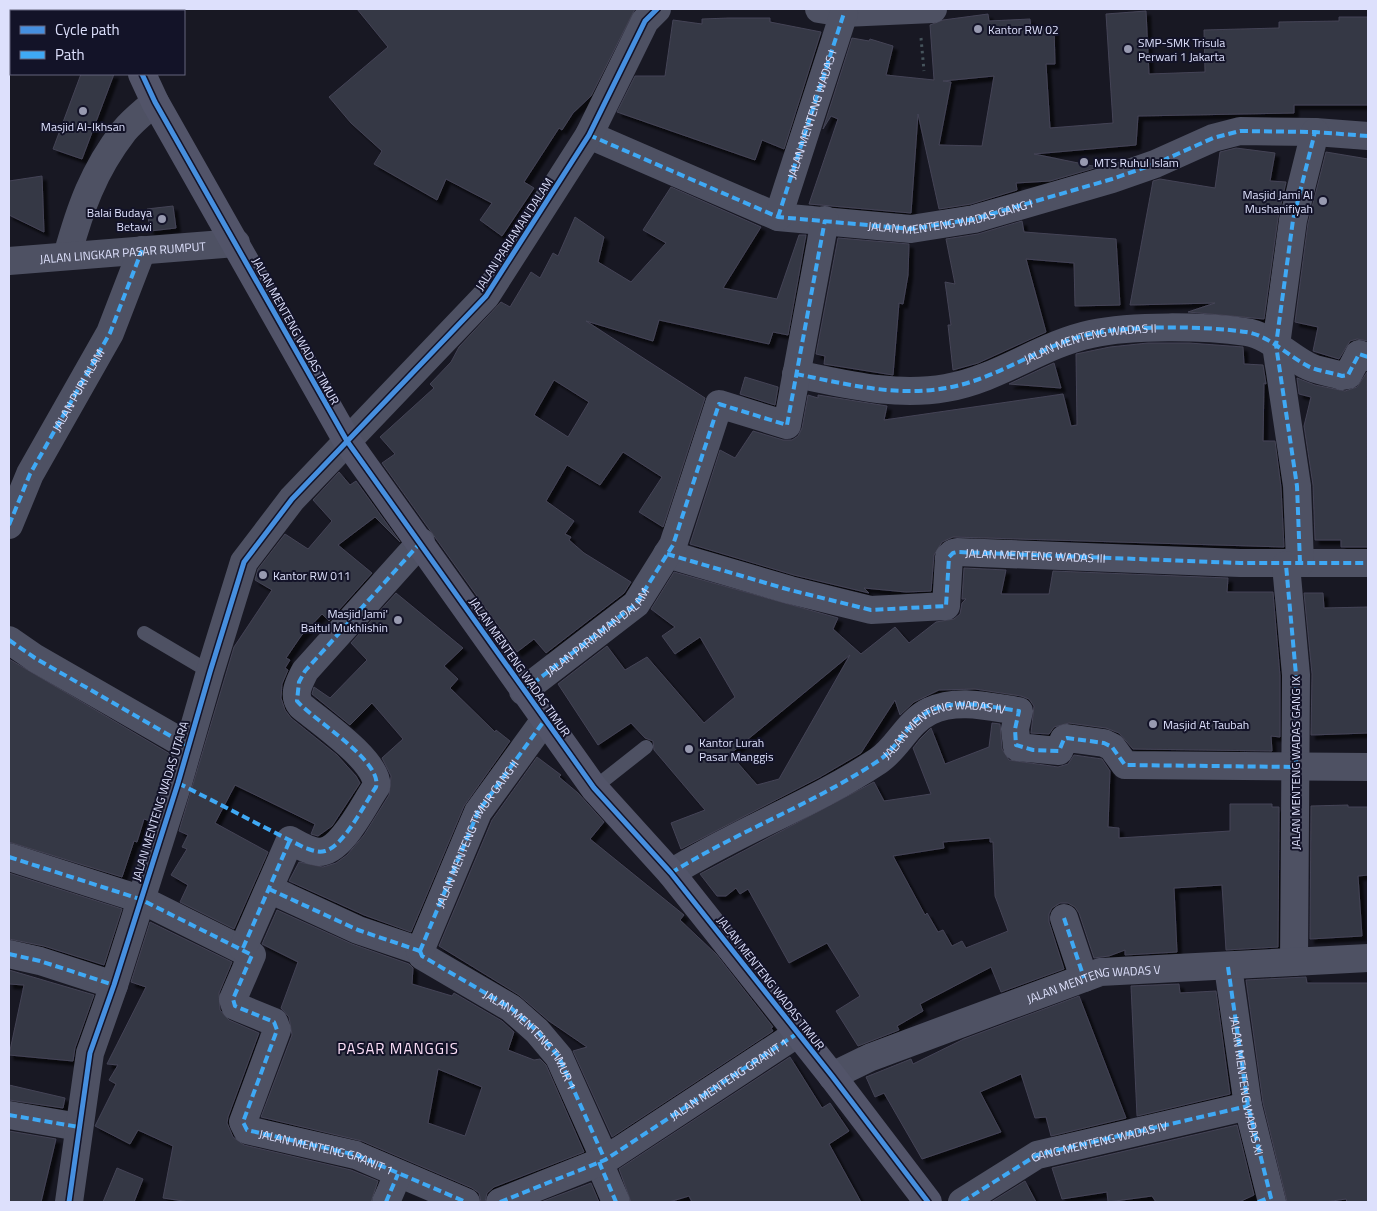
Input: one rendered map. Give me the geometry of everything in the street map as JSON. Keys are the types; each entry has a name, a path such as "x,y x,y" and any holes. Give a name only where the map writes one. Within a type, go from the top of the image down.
{"street":[{"name":"JALAN PARIAMAN DALAM","path":"347,441 486,296 589,135 645,21 657,9"},
{"path":"831,11 925,9"},
{"name":"JALAN MENTENG WADAS I","path":"778,217 831,11"},
{"name":"JALAN MENTENG WADAS TIMUR","path":"142,75 155,102 347,441 421,542 544,721 594,788 671,873 832,1076 928,1202"},
{"path":"67,256 80,208 90,185 125,130 155,102"},
{"name":"JALAN MENTENG WADAS GANG I","path":"589,135 778,217 911,229 958,222 1112,179 1155,164 1213,138 1240,130 1316,132 1368,136"},
{"path":"1293,564 1297,486 1276,345 1293,220 1316,132"},
{"name":"JALAN PARIAMAN DALAM","path":"523,691 636,604 674,545 719,404 787,425 825,220"},
{"name":"JALAN LINGKAR PASAR RUMPUT","path":"9,261 236,243"},
{"name":"JALAN PURI ALAM","path":"9,525 30,474 110,332 142,250"},
{"name":"JALAN MENTENG WADAS II","path":"796,374 884,392 945,389 996,375 1032,355 1090,334 1142,328 1248,332 1276,345 1307,366 1342,376 1348,375 1359,354 1368,357"},
{"name":"JALAN MENTENG WADAS UTARA","path":"68,1202 90,1053 114,986 178,783 244,562 292,499 347,441"},
{"path":"9,857 140,899 243,948 290,840 315,851 326,851 334,847 343,838 377,783 374,773 365,760 301,706 297,701 296,694 305,671 421,542"},
{"name":"JALAN MENTENG WADAS III","path":"667,554 790,590 872,610 946,606 949,557 953,553 958,552 1293,564 1368,562"},
{"name":"JALAN MENTENG WADAS GANG IX","path":"1293,564 1296,675 1294,962"},
{"path":"9,640 35,658 188,746"},
{"name":"JALAN MENTENG WADAS IV","path":"671,873 769,819 814,799 880,760 909,726 929,712 949,705 971,704 1020,711 1015,729 1016,745 1033,750 1059,751 1064,739 1067,738 1104,744 1112,747 1124,765 1368,768"},
{"name":"JALAN MENTENG TIMUR GANG II","path":"420,951 478,812 544,721"},
{"path":"269,889 358,930 420,951"},
{"path":"1064,918 1084,978"},
{"name":"JALAN MENTENG GRANIT 1","path":"243,948 252,955 233,999 235,1006 274,1022 277,1030 243,1122 247,1130 356,1155 466,1202"},
{"name":"JALAN MENTENG TIMUR 1","path":"420,951 422,956 457,978 511,1008 537,1031 559,1057 602,1161 616,1202"},
{"path":"9,954 40,961 114,986"},
{"name":"JALAN MENTENG WADAS V","path":"832,1076 871,1057 1100,972 1228,967 1368,958"},
{"name":"JALAN MENTENG WADAS XI","path":"1228,967 1248,1106 1267,1201"},
{"name":"JALAN MENTENG GRANIT 1","path":"500,1202 602,1161 798,1034"},
{"name":"GANG MENTENG WADAS IV","path":"962,1202 1037,1155 1248,1106"},
{"path":"9,1114 79,1127"},
{"path":"386,1202 398,1174"}],"lane":[{"path":"144,633 210,672"},
{"path":"594,788 646,747"}],"path":[{"path":"924,71 925,9"}],"building":[{"path":"357,9 635,9 591,96 573,113 562,130 559,128 524,182 534,188 502,236 480,220 492,203 446,179 437,200 374,164 382,151 351,123 329,97 388,47"},
{"path":"1146,11 1149,74 1205,72 1204,30 1279,28 1279,22 1339,21 1339,17 1368,17 1368,105 1294,105 1294,113 1138,116 1136,145 1034,154 1098,167 1050,181 1016,183 1017,190 971,204 939,209 918,114 911,213 809,204 838,119 831,116 823,129 852,38 869,41 870,39 893,46 886,75 934,80 930,25 943,20 988,14 989,21 1030,19 1031,28 1054,27 1055,64 1046,64 1050,128 1113,123 1106,14","holes":["994,76 982,146 939,145 951,82 943,81"]},
{"path":"770,18 770,22 821,32 784,149 762,140 755,160 617,112 635,76 665,76 673,20 702,24 702,19"},
{"name":"Masjid Al-Ikhsan","path":"81,75 114,75 82,159 53,149"},
{"path":"1236,148 1275,153 1270,181 1286,182 1278,218 1264,319 1188,312 1215,303 1130,305 1153,181 1160,179 1215,188 1220,152"},
{"path":"1326,152 1368,159 1368,341 1357,339 1350,341 1339,359 1313,351 1318,327 1295,322 1308,223"},
{"path":"42,176 44,232 9,215 9,181"},
{"path":"671,187 761,227 723,288 777,299 799,235 806,235 788,335 773,332 769,344 659,320 653,341 586,321 705,398 663,527 639,512 662,477 623,452 600,485 567,465 546,501 574,521 565,534 571,537 569,540 584,553 631,582 624,593 546,653 534,639 517,652 382,463 395,454 380,437 434,388 430,384 451,362 459,347 501,302 510,307 531,272 540,278 553,253 558,256 575,217 604,237 598,262 631,282 666,243 643,230","holes":["554,380 589,402 568,437 534,415"]},
{"name":"Balai Budaya Betawi","path":"173,206 176,228 150,231 147,209"},
{"path":"1022,221 1024,232 1116,239 1120,305 1075,306 1074,263 1026,259 1046,332 978,363 953,370 948,325 951,325 945,282 955,284 946,239 978,234"},
{"path":"838,238 909,244 908,275 903,304 899,303 893,375 824,364 825,356 816,354"},
{"path":"1148,343 1189,343 1243,347 1244,364 1263,365 1266,384 1264,383 1263,441 1275,441 1281,487 1284,547 953,537 942,542 934,555 931,591 906,592 864,588 869,593 794,575 690,544 720,450 735,458 753,431 783,440 792,440 798,436 802,428 808,395 818,398 818,395 887,406 884,420 1063,394 1071,426 1077,425 1076,354 1110,347"},
{"path":"1054,363 1061,388 1009,384 1043,368"},
{"path":"1367,372 1368,547 1341,547 1341,540 1315,540 1313,485 1304,426 1311,397 1299,394 1297,378 1315,385 1345,391 1357,387"},
{"path":"745,377 778,387 775,405 740,394"},
{"path":"339,472 350,485 356,481 400,542 375,517 338,545 372,573 329,621 322,614 301,636 286,658 290,660 285,668 288,670 282,684 281,698 285,710 291,718 337,755 360,783 332,826 318,836 311,834 315,824 235,785 215,823 268,852 234,929 180,902 188,885 171,875 187,849 182,847 188,835 179,831 234,647 272,590 255,580 258,569 285,534 308,549 332,521 313,500"},
{"path":"964,568 1006,570 1001,594 1049,594 1053,571 1228,578 1227,592 1273,592 1280,676 1280,737 1271,736 1272,751 1133,749 1119,733 1106,728 1069,723 1054,727 1049,734 1031,733 1034,706 1029,699 1021,696 975,689 939,690 914,702 900,715 895,700 861,753 820,777 681,849 671,823 705,810 654,750 653,741 645,738 631,723 598,745 558,684 607,646 625,670 647,657 704,723 735,697 700,637 675,654 662,636 675,627 651,609 674,572 838,618 833,629 861,654 895,627 909,643 936,622 954,619 960,614 962,603 966,599 962,599","holes":["850,655 779,779 757,785 730,754"]},
{"path":"396,593 463,648 444,666 458,679 450,688 495,732 496,730 510,741 464,806 411,932 364,915 289,881 299,862 323,867 336,863 347,855 364,835 389,795 391,776 382,758 403,739 372,703 350,725 312,694 314,687 330,698 367,660 351,643"},
{"path":"1304,593 1323,593 1324,608 1368,607 1368,733 1311,735 1312,674"},
{"path":"9,659 170,754 150,821 144,819 137,842 134,841 122,877 9,842"},
{"path":"992,723 1000,724 1002,749 1009,760 1058,767 1068,764 1074,755 1102,759 1110,771 1108,827 1119,828 1119,838 1230,831 1230,804 1272,804 1272,807 1279,807 1278,947 1226,950 1222,885 1174,888 1177,952 1125,955 1125,950 1109,956 1094,958 1079,913 1075,907 1068,903 1060,903 1052,908 1049,914 1049,922 1064,969 1001,992 991,967 920,1004 923,1011 897,1026 899,1030 858,1046 836,1011 860,996 827,943 789,963 748,889 740,894 736,888 726,896 717,896 700,874 874,782 884,801 931,794 913,748 931,728 945,764 989,747","holes":["990,838 990,842 993,842 995,896 1008,931 966,948 962,941 952,946 943,930 938,932 927,913 925,915 893,856 944,848 943,842"]},
{"path":"537,757 561,775 559,777 578,793 604,822 590,839 684,915 680,920 716,954 773,1027 771,1028 773,1031 612,1137 573,1051 587,1047 549,1021 519,995 439,946 492,820"},
{"path":"1348,805 1348,807 1368,807 1368,875 1358,876 1362,936 1310,939 1311,806"},
{"path":"9,873 122,909 104,965 44,946 9,939"},
{"path":"277,910 352,944 409,964 413,968 412,984 452,996 454,993 502,1021 514,1032 508,1050 534,1060 540,1059 546,1065 584,1152 494,1187 487,1193 485,1202 481,1202 479,1193 472,1188 362,1141 261,1117 292,1035 289,1017 281,1008 298,962 262,944","holes":["438,1069 482,1087 465,1136 428,1123"]},
{"path":"150,922 232,962 219,993 220,1010 229,1020 259,1033 228,1117 227,1123 233,1137 244,1145 351,1170 378,1181 371,1202 190,1202 163,1198 173,1146 138,1130 130,1144 95,1126 116,1084 109,1080 118,1065 107,1064 146,987 131,982"},
{"path":"9,970 94,995 75,1048 73,1061 9,1055 24,985 9,984"},
{"path":"1306,977 1307,983 1368,983 1368,1202 1347,1202 1346,1199 1325,1202 1287,1202 1263,1103 1246,980"},
{"path":"1179,984 1180,993 1216,991 1230,1094 1137,1116 1131,986"},
{"path":"1079,996 1126,1118 1051,1136 1046,1117 1035,1118 1021,1074 980,1092 1001,1132 922,1159 884,1093 875,1097 866,1077 911,1059 913,1064 964,1039"},
{"path":"790,1057 822,1108 830,1103 849,1131 829,1144 861,1202 692,1202 689,1196 669,1202 631,1202 619,1169"},
{"path":"9,1085 65,1098 63,1108 9,1100"},
{"path":"1237,1125 1254,1195 1239,1202 1156,1202 1152,1196 1108,1202 1107,1192 1062,1199 1052,1168"},
{"path":"9,1131 56,1139 41,1202 9,1202"},
{"path":"117,1168 143,1179 134,1202 103,1202"},
{"path":"1025,1181 1036,1202 991,1202"},
{"path":"591,1183 599,1202 541,1202"}],"marked path":[{"path":"778,217 844,13"},
{"path":"589,135 778,217 911,229 974,219 1112,179 1155,164 1213,138 1240,131 1315,132 1368,136"},
{"path":"1300,563 1297,486 1276,345 1293,220 1315,132"},
{"path":"523,691 636,604 673,545 719,404 787,425 825,220"},
{"path":"9,525 30,474 110,333 142,250"},
{"path":"796,374 889,390 908,391 946,388 984,377 1072,339 1108,331 1168,327 1254,334 1270,341 1310,367 1342,376 1348,375 1359,354 1368,357"},
{"path":"178,783 305,848 322,852 339,841 354,823 376,787 375,777 369,765 358,753 297,701 299,682 305,671 421,542"},
{"path":"667,554 790,590 871,610 946,606 949,557 957,552 1240,563 1368,563"},
{"path":"671,873 722,844 828,791 885,756 922,716 930,711 952,705 963,704 1019,711 1015,729 1016,745 1033,750 1059,751 1064,739 1067,738 1104,743 1112,747 1125,765 1296,767 1296,675 1286,565"},
{"path":"9,640 35,658 188,746"},
{"path":"420,951 478,812 544,721"},
{"path":"243,948 290,840"},
{"path":"9,857 140,899 252,955 233,999 235,1006 274,1022 277,1030 243,1122 247,1130 356,1155 466,1202"},
{"path":"269,889 358,930 420,951"},
{"path":"1064,918 1084,978"},
{"path":"420,951 422,956 511,1008 537,1031 559,1057 605,1160"},
{"path":"9,954 40,961 114,985"},
{"path":"1228,967 1248,1106 1272,1202"},
{"path":"500,1202 605,1160 798,1033"},
{"path":"962,1202 1037,1155 1248,1106"},
{"path":"9,1115 79,1127"},
{"path":"599,1162 616,1202"},
{"path":"386,1202 398,1174"},
{"path":"1258,1202 1271,1197"}],"cycle path":[{"path":"69,1202 90,1053 114,985 178,783 244,562 292,499 486,296 589,135 645,21 657,9"},
{"path":"142,75 155,102 347,441 594,788 671,873 832,1076 928,1202"}],"place":[{"name":"Kantor RW 02","path":"978,29"},
{"name":"SMP-SMK Trisula Perwari 1 Jakarta","path":"1128,49"},
{"name":"Masjid Al-Ikhsan","path":"83,111"},
{"name":"MTS Ruhul Islam","path":"1084,162"},
{"name":"Masjid Jami Al Mushanifiyah","path":"1323,201"},
{"name":"Balai Budaya Betawi","path":"162,219"},
{"name":"Kantor RW 011","path":"263,575"},
{"name":"Masjid Jami' Baitul Mukhlishin","path":"398,620"},
{"name":"Masjid At Taubah","path":"1153,724"},
{"name":"Kantor Lurah Pasar Manggis","path":"689,749"}],"district":[{"name":"PASAR MANGGIS","path":"398,1048"}]}
